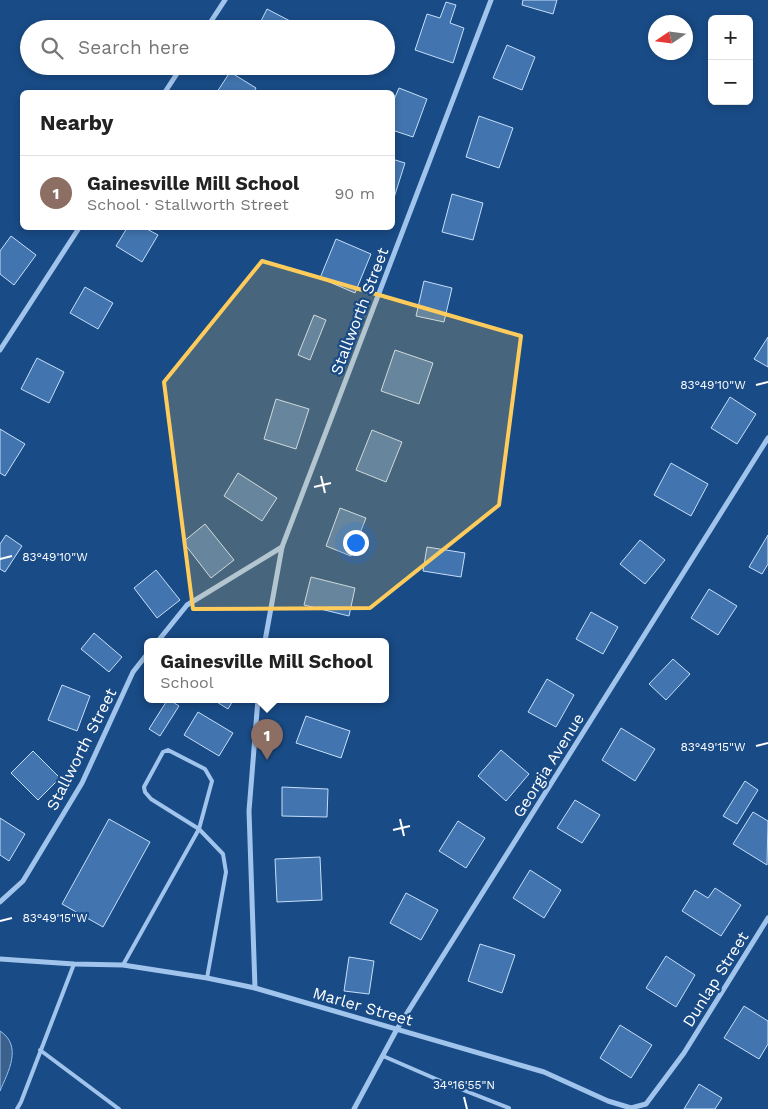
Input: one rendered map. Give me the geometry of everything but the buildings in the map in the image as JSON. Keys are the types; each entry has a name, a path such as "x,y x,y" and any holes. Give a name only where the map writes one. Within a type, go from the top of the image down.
{"street":[{"path":"212,20 225,0"},
{"name":"Stallworth Street","path":"266,638 282,547 491,0"},
{"path":"166,90 176,75"},
{"path":"0,350 78,230"},
{"name":"Georgia Avenue","path":"354,1109 397,1029 768,438"},
{"path":"160,638 187,605 282,547"},
{"name":"Stallworth Street","path":"0,902 23,881 82,783 133,672 144,658"},
{"path":"255,988 249,811 258,703"},
{"name":"Dunlap Street","path":"684,1052 768,918"},
{"name":"Marler Street","path":"0,959 124,965 207,978 255,988 544,1072 608,1101 631,1108 646,1104 684,1052"}],"lane":[{"path":"124,965 199,829 212,781 205,769 168,750 163,752 144,787 145,792 151,799 199,829 223,854 226,872 207,978"},
{"path":"17,1109 74,964"},
{"path":"40,1050 119,1109"},
{"path":"382,1056 509,1108"}],"highlighted area":[{"path":"262,261 521,336 499,505 370,608 193,609 164,382"}],"water":[{"path":"0,1031 11,1044 12,1060 0,1091"}],"place":[{"name":"Gainesville Mill School","path":"267,760"}]}
